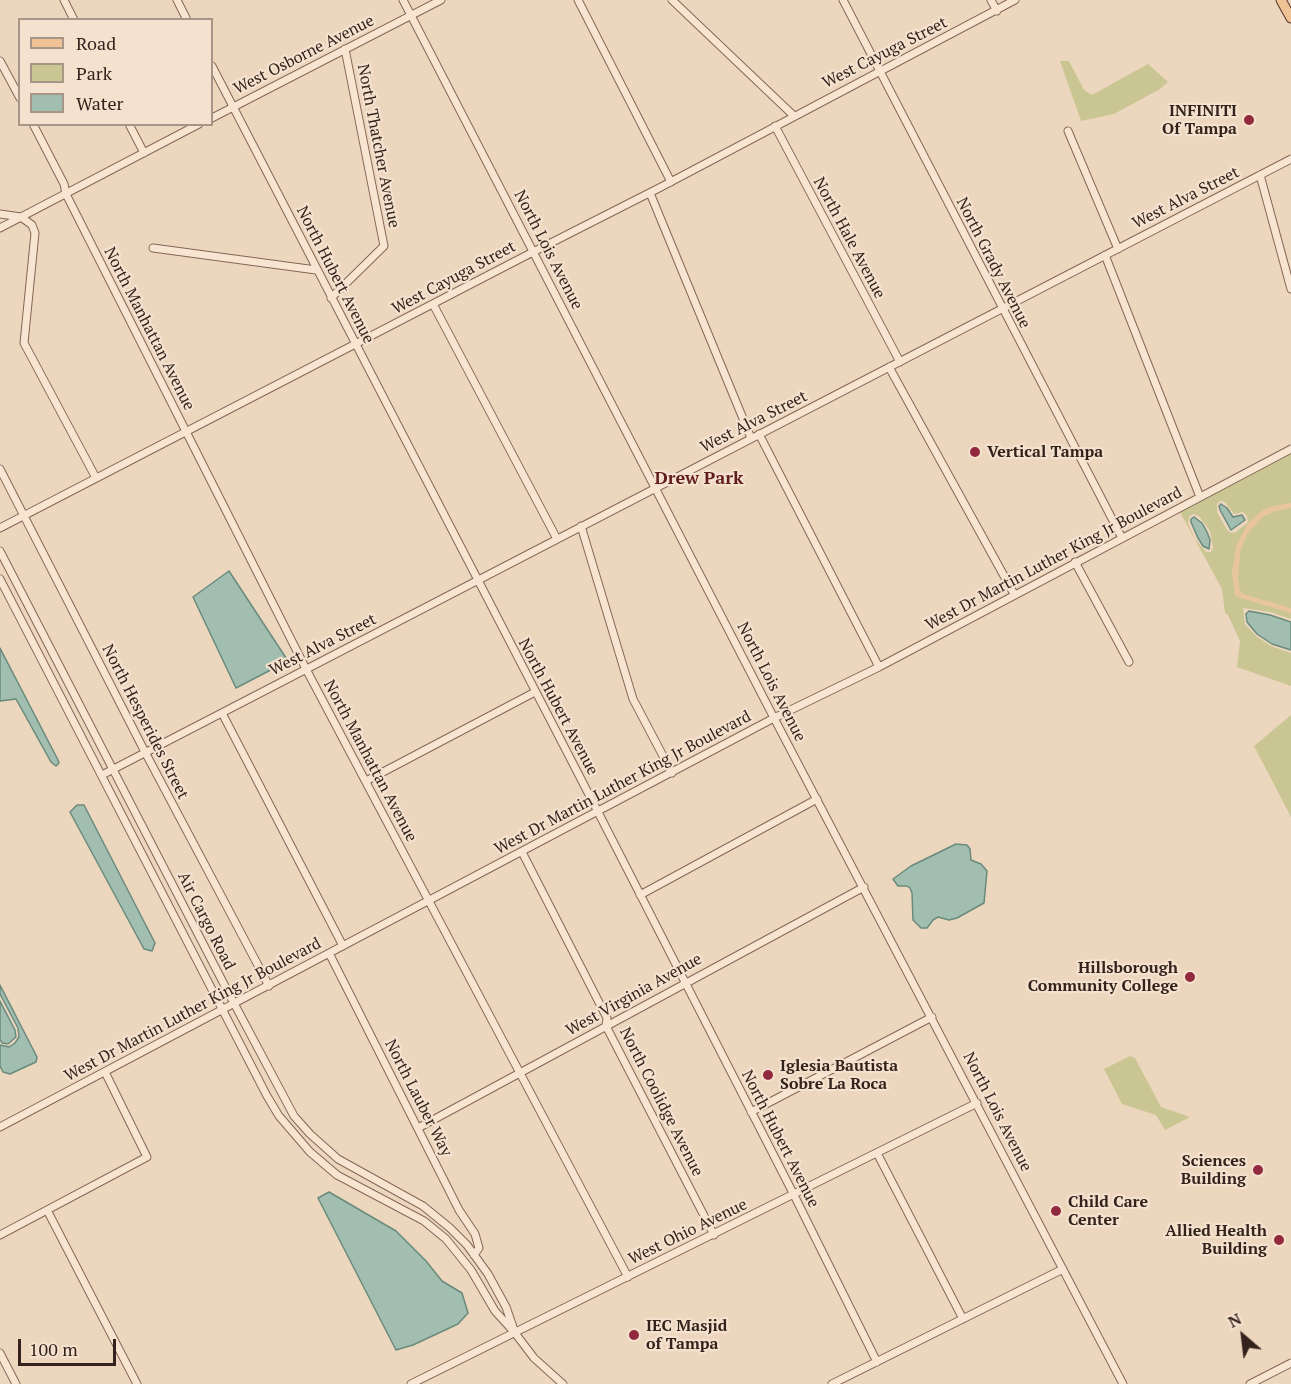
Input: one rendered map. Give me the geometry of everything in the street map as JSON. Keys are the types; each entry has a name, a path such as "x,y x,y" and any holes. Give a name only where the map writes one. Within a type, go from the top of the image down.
{"main road":[{"path":"1281,0 1291,18"}],"street":[{"path":"64,0 73,18"},
{"path":"177,0 186,18"},
{"name":"North Lois Avenue","path":"403,0 1122,1384"},
{"name":"West Osborne Avenue","path":"213,117 441,0"},
{"path":"578,0 671,182"},
{"path":"672,0 794,116"},
{"name":"North Grady Avenue","path":"843,0 1122,538"},
{"path":"991,0 997,11"},
{"name":"West Cayuga Street","path":"0,528 650,193 1015,0"},
{"name":"North Thatcher Avenue","path":"331,298 384,246 345,49"},
{"path":"0,61 18,94"},
{"name":"North Hubert Avenue","path":"213,68 598,812 877,1362"},
{"name":"North Manhattan Avenue","path":"34,126 64,184 66,194 306,669 627,1277"},
{"path":"130,126 144,153"},
{"path":"0,228 195,126"},
{"name":"North Hale Avenue","path":"775,126 900,362"},
{"path":"1068,131 1118,249"},
{"name":"West Alva Street","path":"102,774 1291,159"},
{"path":"1260,175 1291,290"},
{"path":"650,193 751,438"},
{"path":"0,214 21,217 32,225 35,234 24,343 96,478"},
{"path":"153,248 316,270"},
{"path":"1105,255 1200,497"},
{"path":"433,304 556,538"},
{"path":"889,367 1014,594"},
{"path":"759,434 879,667"},
{"name":"West Dr Martin Luther King Jr Boulevard","path":"0,1127 774,718 879,667 1291,449"},
{"name":"North Hesperides Street","path":"0,470 269,986"},
{"path":"581,526 633,699 672,773"},
{"name":"Air Cargo Road","path":"0,551 286,1104 310,1134 348,1166 410,1198 435,1215 474,1255 507,1307 515,1333"},
{"path":"1075,562 1129,662"},
{"name":"Air Cargo Road","path":"0,579 267,1096 294,1136 338,1175 435,1229 459,1253 495,1311 534,1358 563,1384"},
{"path":"366,781 535,692"},
{"path":"222,713 343,946"},
{"path":"640,895 817,799"},
{"name":"North Coolidge Avenue","path":"522,852 607,1018 606,1026 714,1235"},
{"name":"West Virginia Avenue","path":"418,1128 684,982 864,887"},
{"name":"North Lauber Way","path":"329,953 459,1210 475,1234 478,1248 474,1255"},
{"path":"751,1112 932,1017"},
{"path":"0,1235 147,1157 105,1072"},
{"name":"West Ohio Avenue","path":"411,1384 977,1103"},
{"path":"877,1153 963,1319"},
{"path":"47,1210 137,1384"},
{"path":"832,1384 1063,1269"},
{"path":"0,1353 16,1384"},
{"path":"1250,1384 1291,1362"}],"green space":[{"path":"1060,61 1069,61 1084,90 1092,95 1148,64 1168,82 1160,89 1114,114 1081,121"},
{"path":"1291,453 1291,619 1270,612 1243,608 1245,624 1256,636 1271,646 1291,653 1291,686 1237,667 1240,641 1225,613 1222,589 1180,512","holes":["1220,501 1225,502 1234,514 1243,512 1248,522 1236,532 1231,533 1217,512 1217,504","1193,514 1199,516 1210,531 1213,548 1211,552 1206,552 1195,539 1188,523 1189,517"]},
{"path":"1291,715 1291,817 1254,746"},
{"path":"1130,1056 1135,1058 1161,1107 1190,1117 1165,1130 1156,1115 1122,1104 1104,1069"}],"sand":[{"path":"1291,503 1291,508 1264,516 1247,534 1240,553 1238,580 1243,594 1291,608 1291,613 1235,596 1232,573 1236,546 1248,523 1263,510"}],"water":[{"path":"1221,504 1233,517 1242,515 1245,520 1231,530 1220,510"},
{"path":"1194,517 1202,523 1207,532 1210,540 1209,549 1203,546 1198,538 1191,522"},
{"path":"229,571 288,661 236,688 193,597"},
{"path":"1249,611 1291,622 1291,650 1272,644 1257,634 1247,622 1246,614"},
{"path":"0,648 58,760 59,763 56,766 51,762 16,699 0,701"},
{"path":"77,805 84,805 155,943 152,951 144,949 70,812"},
{"path":"956,844 967,845 970,849 971,860 981,864 987,871 984,903 957,918 949,920 938,917 927,928 921,928 913,920 910,888 898,886 893,879 911,866"},
{"path":"0,985 37,1057 36,1062 10,1074 3,1072 0,1066 0,1045 9,1047 15,1043 19,1037 18,1028 0,994"},
{"path":"0,1001 15,1030 16,1037 8,1044 2,1043 0,1039"},
{"path":"329,1192 396,1231 442,1281 462,1293 468,1313 458,1324 413,1345 396,1350 318,1198"}],"place":[{"name":"INFINITI Of Tampa","path":"1249,120"},
{"name":"Vertical Tampa","path":"975,452"},
{"name":"Hillsborough Community College","path":"1190,977"},
{"name":"Iglesia Bautista Sobre La Roca","path":"768,1075"},
{"name":"Sciences Building","path":"1258,1170"},
{"name":"Child Care Center","path":"1056,1211"},
{"name":"Allied Health Building","path":"1279,1240"},
{"name":"IEC Masjid of Tampa","path":"634,1335"}],"district":[{"name":"Drew Park","path":"699,479"}]}
